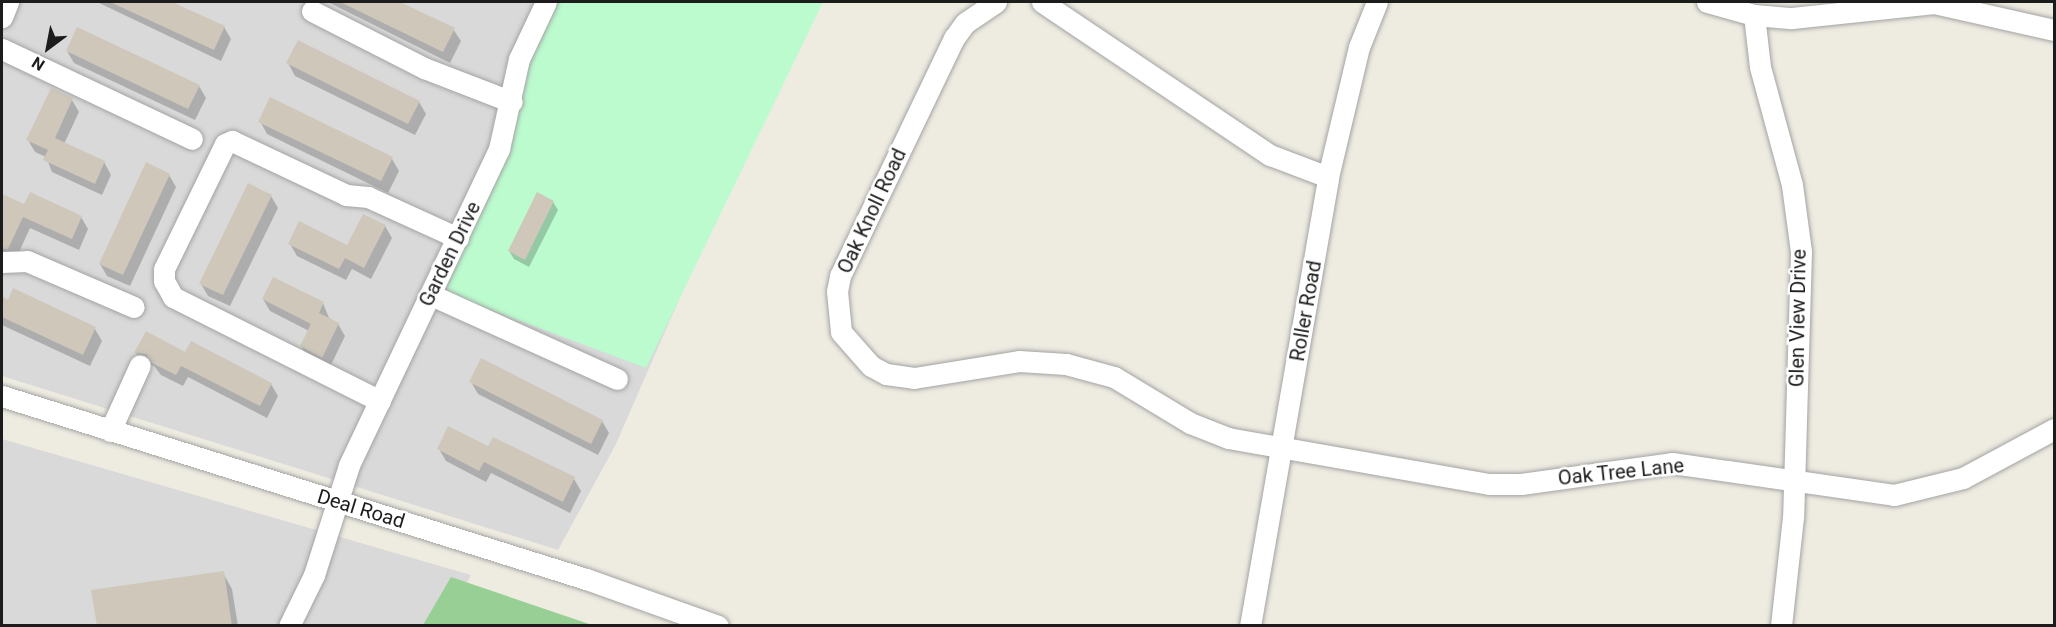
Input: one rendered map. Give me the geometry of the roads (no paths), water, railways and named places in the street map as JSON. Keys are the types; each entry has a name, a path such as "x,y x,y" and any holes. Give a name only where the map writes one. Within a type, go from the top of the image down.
{"street":[{"path":"2,17 8,2"},
{"name":"Garden Drive","path":"289,626 314,575 349,465 499,149 512,102 519,59 546,2"},
{"name":"Oak Knoll Road","path":"996,2 965,22 954,38 840,276 837,291 841,332 871,366 886,375 914,378 1019,361 1066,364 1114,377 1208,432 1281,448"},
{"path":"1042,2 1270,155 1328,177"},
{"name":"Roller Road","path":"1250,626 1328,177 1359,47 1377,2"},
{"path":"1707,2 1754,15 1792,18 1934,3 2055,30"},
{"path":"312,11 424,68 512,102"},
{"name":"Glen View Drive","path":"1754,15 1760,67 1792,185 1799,232 1794,482 1782,626"},
{"path":"2,49 192,138"},
{"path":"380,401 173,297 164,282 164,269 225,144 232,141 346,195 368,197 458,238"},
{"path":"2,262 27,261 134,307"},
{"path":"431,295 616,379"},
{"path":"110,430 140,365"},
{"name":"Deal Road","path":"2,396 586,579 718,626"},
{"name":"Oak Tree Lane","path":"1281,448 1489,484 1521,484 1672,463 1710,466 1855,492 1906,494 1963,478 2055,429"}]}
